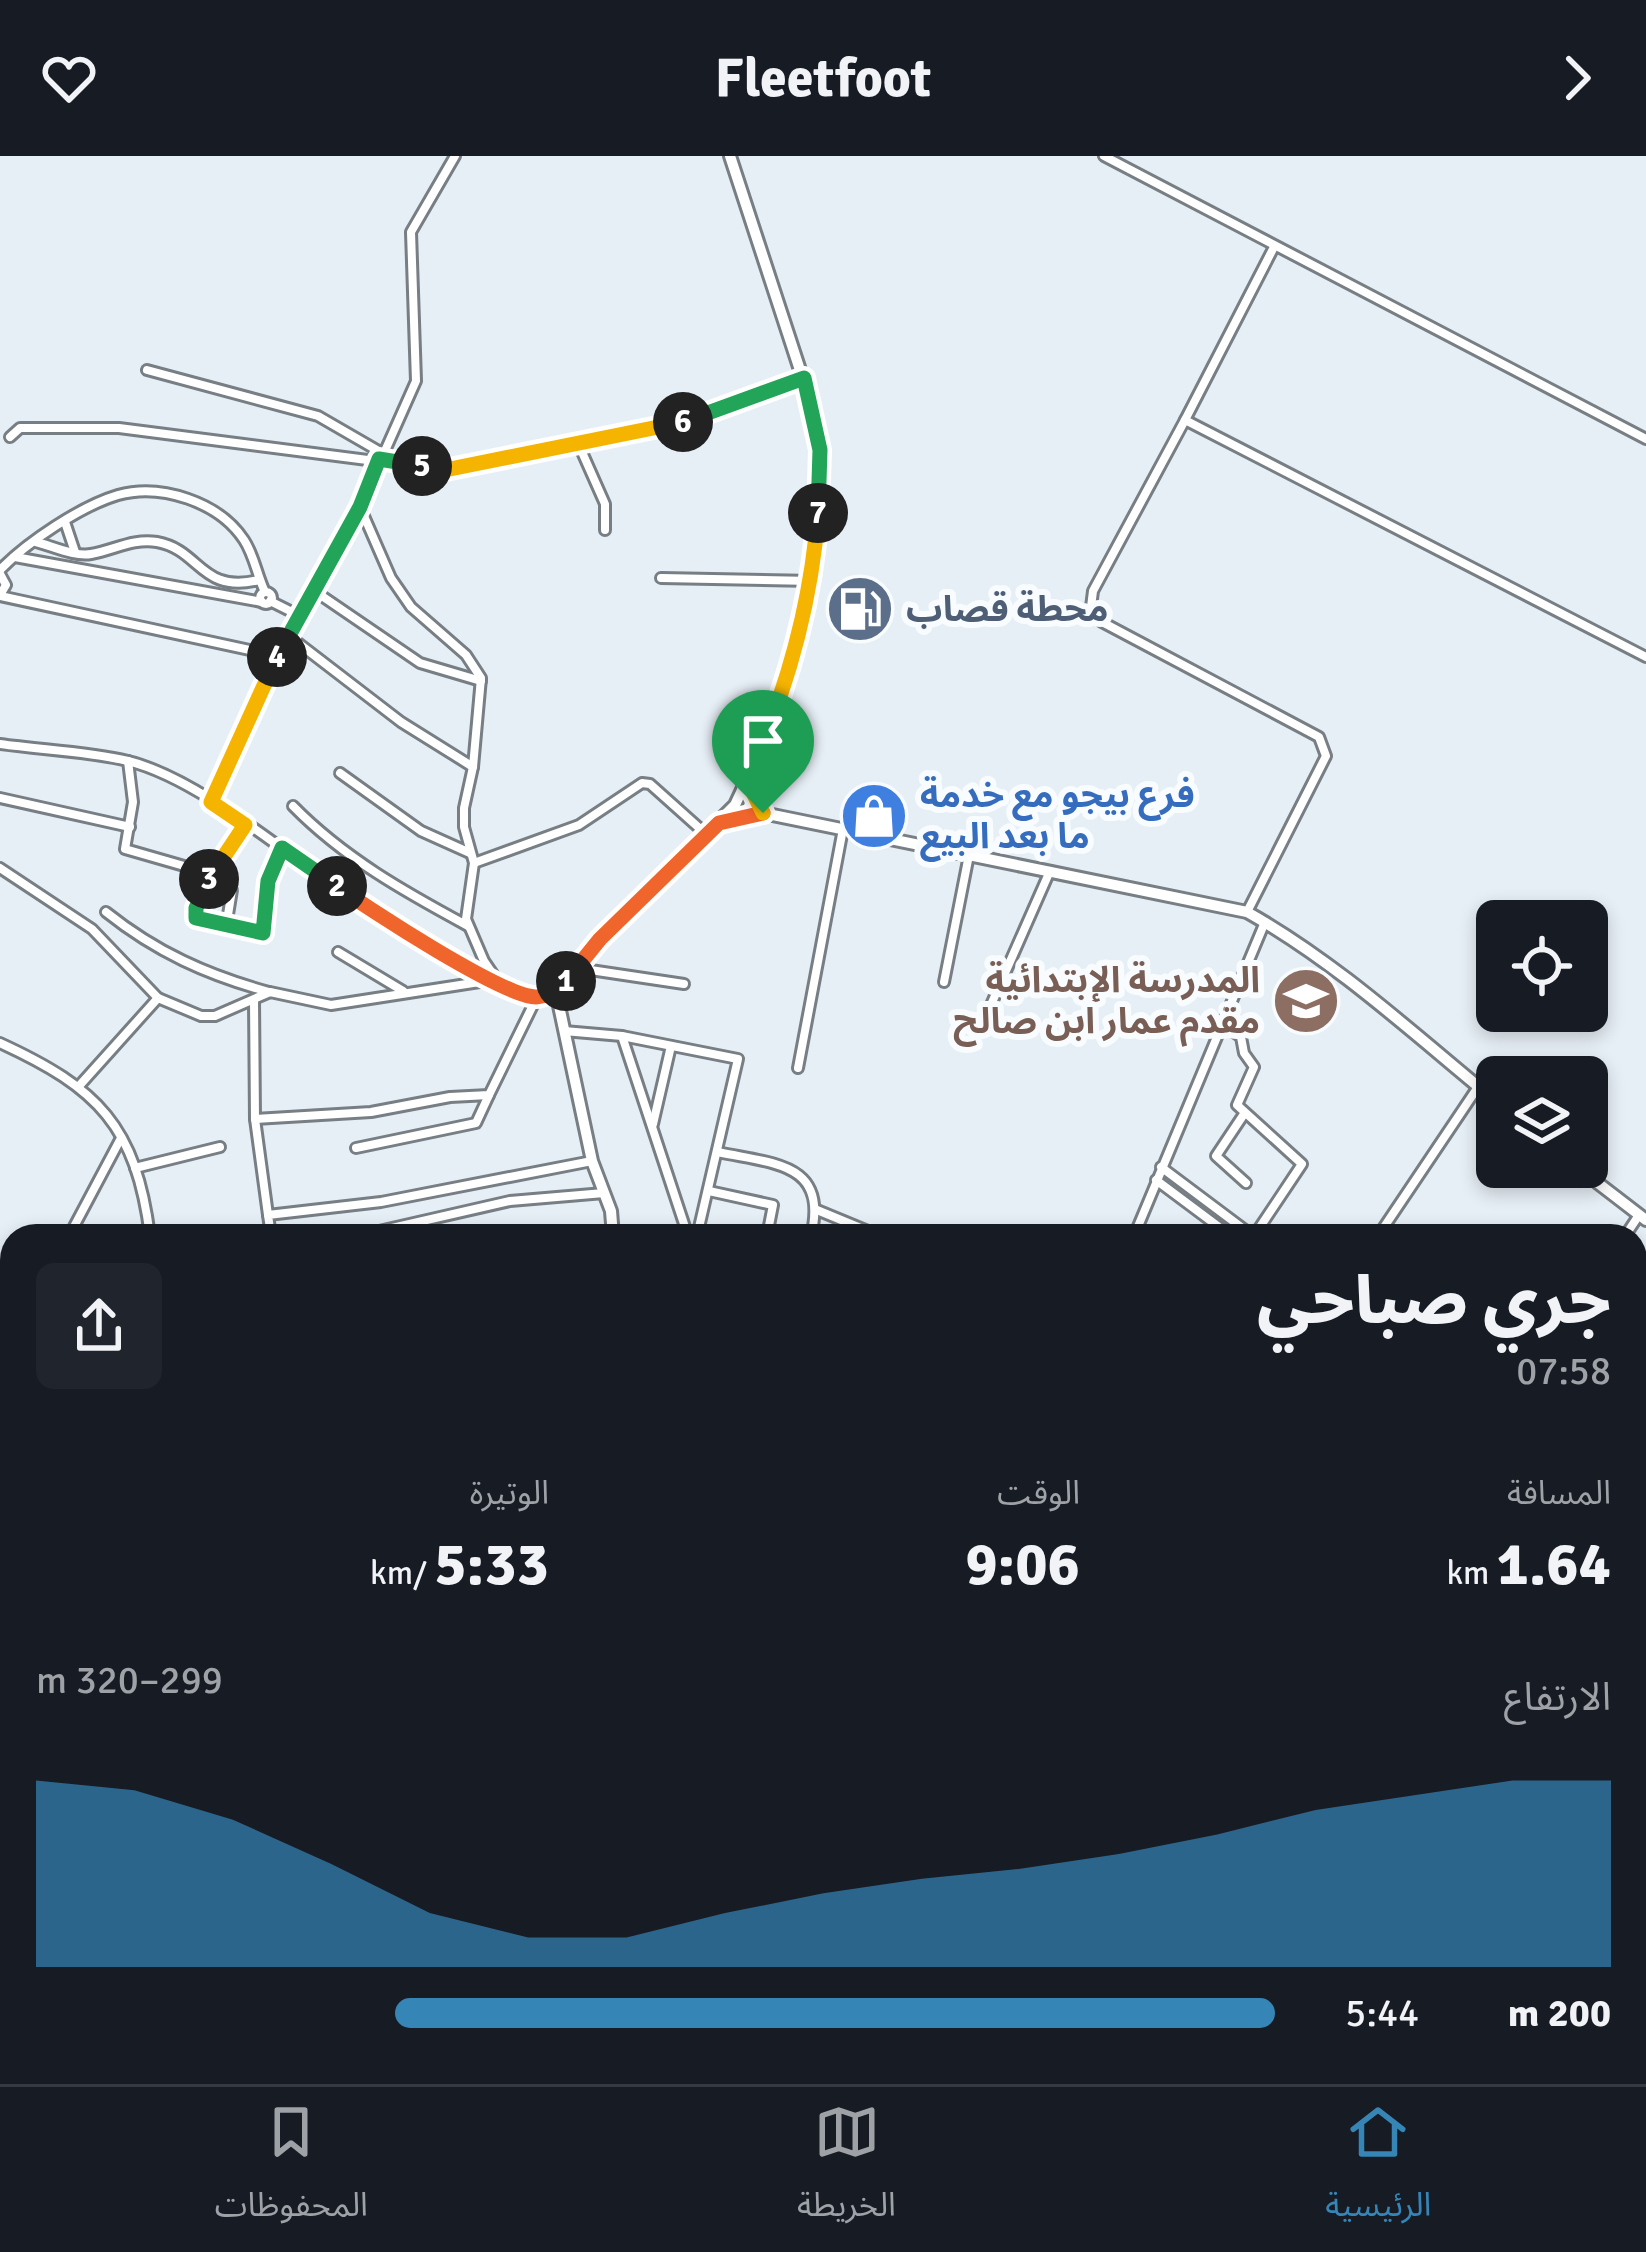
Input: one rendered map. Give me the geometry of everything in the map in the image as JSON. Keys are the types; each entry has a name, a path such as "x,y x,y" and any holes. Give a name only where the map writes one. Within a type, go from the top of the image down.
{"main road":[{"path":"612,1224 592,1161 558,1001 576,968 600,939 735,806 791,665 813,581 820,450 804,378 730,156"},
{"path":"747,780 763,813"},
{"path":"719,823 763,813 1247,912 1365,993 1476,1085"},
{"path":"1604,1188 1642,1218"}],"street":[{"path":"211,802 278,656 360,507 416,381 411,232 455,156"},
{"path":"1104,156 1646,439"},
{"path":"1247,912 1326,756 1319,737 1102,622 1091,608 1093,591 1274,247"},
{"path":"147,370 318,416 381,456"},
{"path":"10,437 20,428 44,426 119,428 381,456 445,470 697,419 804,378"},
{"path":"1185,420 1646,657"},
{"path":"578,443 605,504 605,530"},
{"path":"266,598 245,541 226,519 196,501 142,491 116,495 65,522 13,556 0,572 6,585 0,595 12,602 278,656"},
{"path":"360,507 391,578 411,608 466,655 481,681 464,808 472,858 466,919 501,986"},
{"path":"65,522 75,552"},
{"path":"34,542 87,555 135,542 160,542 214,579 227,583 260,580"},
{"path":"13,556 266,598 300,616"},
{"path":"661,578 813,581"},
{"path":"316,592 419,663 481,681"},
{"path":"289,636 401,722 473,767"},
{"path":"0,745 128,761 164,775 282,848 365,908 465,964 486,981 537,997 563,988"},
{"path":"128,761 133,802 125,849 212,874"},
{"path":"340,772 422,831 472,858 579,825 642,783 650,784 707,835"},
{"path":"0,798 130,827"},
{"path":"293,806 400,890 470,926"},
{"path":"245,825 198,900 196,918 263,933 268,881 282,848"},
{"path":"798,1068 843,829"},
{"path":"944,982 970,854"},
{"path":"0,868 92,929 158,998 201,1016 215,1016 270,992"},
{"path":"990,1007 1050,871"},
{"path":"226,927 232,890"},
{"path":"106,912 152,946 190,966 270,992 331,1005 486,981"},
{"path":"1139,1224 1264,922"},
{"path":"338,952 404,992"},
{"path":"576,968 684,984"},
{"path":"356,1148 476,1123 537,997"},
{"path":"79,1086 158,998"},
{"path":"254,1000 256,1119 269,1224"},
{"path":"1222,1024 1241,1037 1244,1053 1254,1066 1237,1105 1303,1164 1261,1224"},
{"path":"562,1031 622,1036 738,1059 701,1224"},
{"path":"622,1036 684,1224"},
{"path":"0,1043 79,1086 109,1115 135,1168 147,1224"},
{"path":"653,1125 670,1046"},
{"path":"1386,1224 1476,1090"},
{"path":"256,1119 371,1112 489,1095"},
{"path":"1244,1114 1216,1156 1246,1183"},
{"path":"75,1224 122,1136"},
{"path":"135,1168 220,1148"},
{"path":"718,1152 791,1168 813,1189 818,1210 814,1224"},
{"path":"268,1215 381,1202 592,1161"},
{"path":"1161,1167 1237,1224"},
{"path":"1156,1180 1215,1224"},
{"path":"709,1191 773,1205 769,1224"},
{"path":"407,1224 490,1204 604,1193"},
{"path":"818,1210 851,1224"}],"place":[{"name":"محطة قصاب","path":"860,609"},
{"name":"فرع بيجو مع خدمة ما بعد البيع","path":"874,816"},
{"name":"المدرسة الإبتدائية مقدم عمار ابن صالح","path":"1306,1001"}],"route":[{"path":"804,378 820,450 813,581 791,665 747,780 763,813 719,823 600,939 563,988 537,997 486,981 465,964 365,908 282,848 268,881 263,933 196,918 198,900 245,825 211,802 259,689 316,592 379,459 445,470 697,419 804,378"}]}
